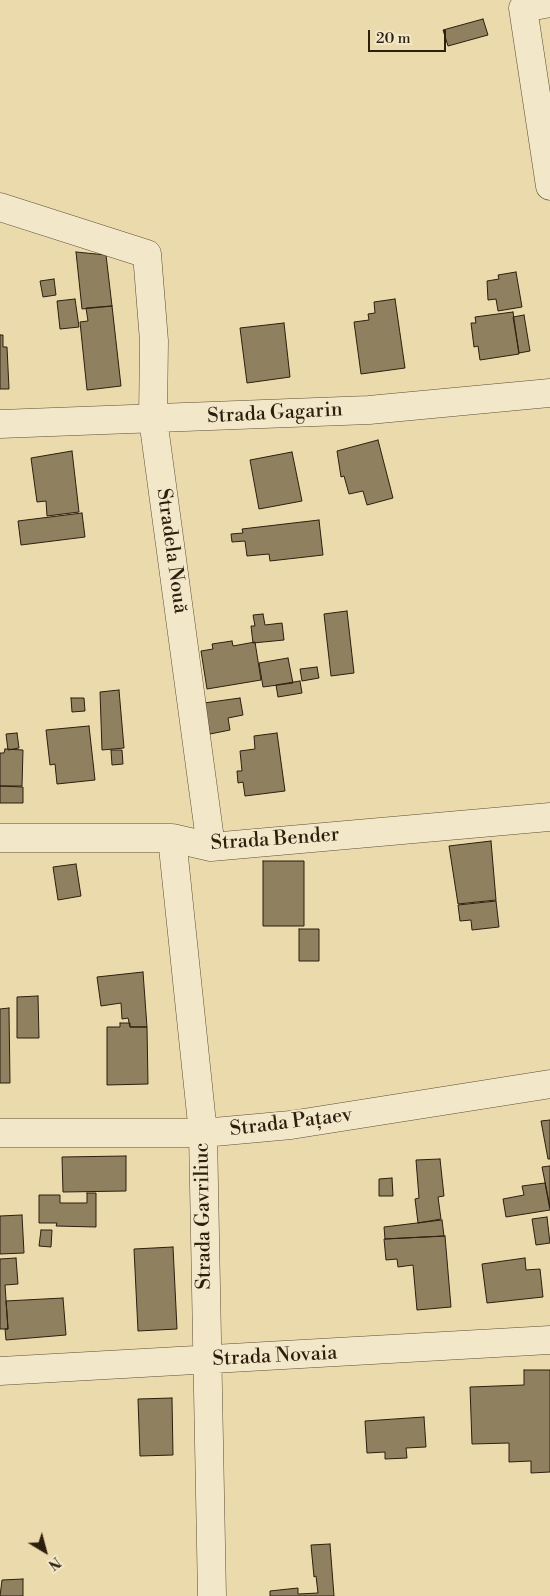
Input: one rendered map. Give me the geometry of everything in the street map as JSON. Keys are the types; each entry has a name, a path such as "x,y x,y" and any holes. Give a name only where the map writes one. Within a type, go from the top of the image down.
{"street":[{"path":"550,3 523,8 550,186"},
{"name":"Stradela Nouă","path":"0,207 147,254 154,341 153,419 211,847"},
{"name":"Strada Gagarin","path":"0,424 369,410 550,393"},
{"name":"Strada Bender","path":"0,838 172,838 211,847 550,817"},
{"name":"Strada Gavriliuc","path":"172,838 203,1133 212,1596"},
{"name":"Strada Pațaev","path":"0,1133 203,1133 310,1122 550,1084"},
{"name":"Strada Novaia","path":"0,1371 207,1361 550,1340"}],"building":[{"path":"483,19 488,35 448,46 443,30"},
{"path":"76,252 106,255 112,306 82,309"},
{"path":"516,272 522,307 498,311 496,299 488,300 487,281 499,279 498,275"},
{"path":"54,279 56,295 43,297 40,281"},
{"path":"75,299 79,327 60,329 57,301"},
{"path":"395,299 405,368 361,374 354,322 369,320 368,314 375,313 374,302"},
{"path":"112,306 121,386 87,390 80,322 88,321 86,308"},
{"path":"513,312 519,354 480,360 478,346 474,347 471,323 476,323 475,317"},
{"path":"524,315 530,351 519,353 513,317"},
{"path":"284,323 290,377 247,383 240,328"},
{"path":"0,335 3,335 3,347 7,347 9,389 0,389"},
{"path":"378,440 393,498 367,505 363,491 349,494 344,476 341,477 337,451"},
{"path":"72,451 79,512 47,516 46,501 37,502 31,458"},
{"path":"292,452 302,501 259,509 250,460"},
{"path":"82,513 85,537 21,545 18,521"},
{"path":"319,520 323,555 270,561 269,554 247,556 245,541 232,542 231,534 243,533 242,529"},
{"path":"347,611 354,673 331,676 324,614"},
{"path":"263,614 265,625 282,623 284,640 253,643 251,626 255,626 253,615"},
{"path":"232,641 233,646 255,642 261,680 207,689 201,651 213,649 212,644"},
{"path":"288,658 293,683 263,687 259,663"},
{"path":"317,667 319,678 302,681 300,669"},
{"path":"300,681 302,693 278,697 276,685"},
{"path":"119,690 124,748 102,750 100,692"},
{"path":"71,698 84,698 85,711 72,712"},
{"path":"240,698 243,715 228,718 230,730 210,734 204,703"},
{"path":"89,726 95,780 57,784 55,764 50,765 46,730"},
{"path":"17,733 19,748 8,750 6,734"},
{"path":"277,733 285,791 245,796 243,782 238,783 237,771 242,771 240,751 255,749 254,736"},
{"path":"5,749 23,750 22,786 0,786 0,753 4,753"},
{"path":"111,750 122,750 123,764 112,765"},
{"path":"0,786 23,787 23,803 0,803"},
{"path":"491,841 496,900 458,904 449,846"},
{"path":"263,861 304,861 304,926 263,926"},
{"path":"76,864 81,896 58,900 53,867"},
{"path":"496,901 499,927 472,930 471,920 460,921 458,905"},
{"path":"299,929 319,929 319,961 299,961"},
{"path":"143,972 147,1027 130,1027 128,1018 122,1019 121,1003 101,1006 97,977"},
{"path":"38,996 39,1038 17,1038 17,997"},
{"path":"9,1008 10,1083 0,1083 0,1009"},
{"path":"120,1023 130,1023 130,1027 147,1027 148,1084 107,1085 107,1027 120,1027"},
{"path":"550,1120 550,1159 548,1159 541,1121"},
{"path":"126,1156 126,1191 63,1192 62,1157"},
{"path":"440,1159 444,1196 438,1197 441,1219 418,1223 415,1199 419,1198 416,1160"},
{"path":"550,1166 550,1207 542,1167"},
{"path":"392,1178 393,1196 379,1196 379,1179"},
{"path":"545,1183 550,1210 506,1217 503,1199 524,1195 522,1186"},
{"path":"87,1193 96,1193 96,1227 56,1226 57,1223 39,1223 39,1195 60,1195 60,1203 87,1203"},
{"path":"22,1215 24,1253 0,1254 0,1216"},
{"path":"547,1217 550,1243 536,1245 532,1219"},
{"path":"442,1220 444,1236 385,1239 384,1227"},
{"path":"41,1230 52,1230 51,1247 39,1246"},
{"path":"445,1236 451,1307 417,1310 413,1265 398,1267 397,1259 386,1260 384,1239"},
{"path":"173,1247 177,1329 138,1331 134,1249"},
{"path":"16,1258 18,1284 5,1285 8,1329 0,1329 0,1259"},
{"path":"525,1258 526,1270 540,1269 543,1297 487,1303 482,1264"},
{"path":"63,1298 66,1335 6,1340 5,1329 8,1329 6,1301"},
{"path":"524,1370 550,1370 550,1472 531,1473 531,1461 509,1462 509,1443 472,1444 470,1387 524,1385"},
{"path":"172,1398 173,1455 140,1456 138,1399"},
{"path":"424,1417 426,1447 406,1448 407,1458 385,1459 385,1452 367,1453 365,1421"},
{"path":"330,1544 334,1596 270,1596 270,1591 298,1588 298,1594 318,1593 316,1576 314,1577 311,1545"},
{"path":"23,1579 23,1596 0,1596 2,1580"}]}
